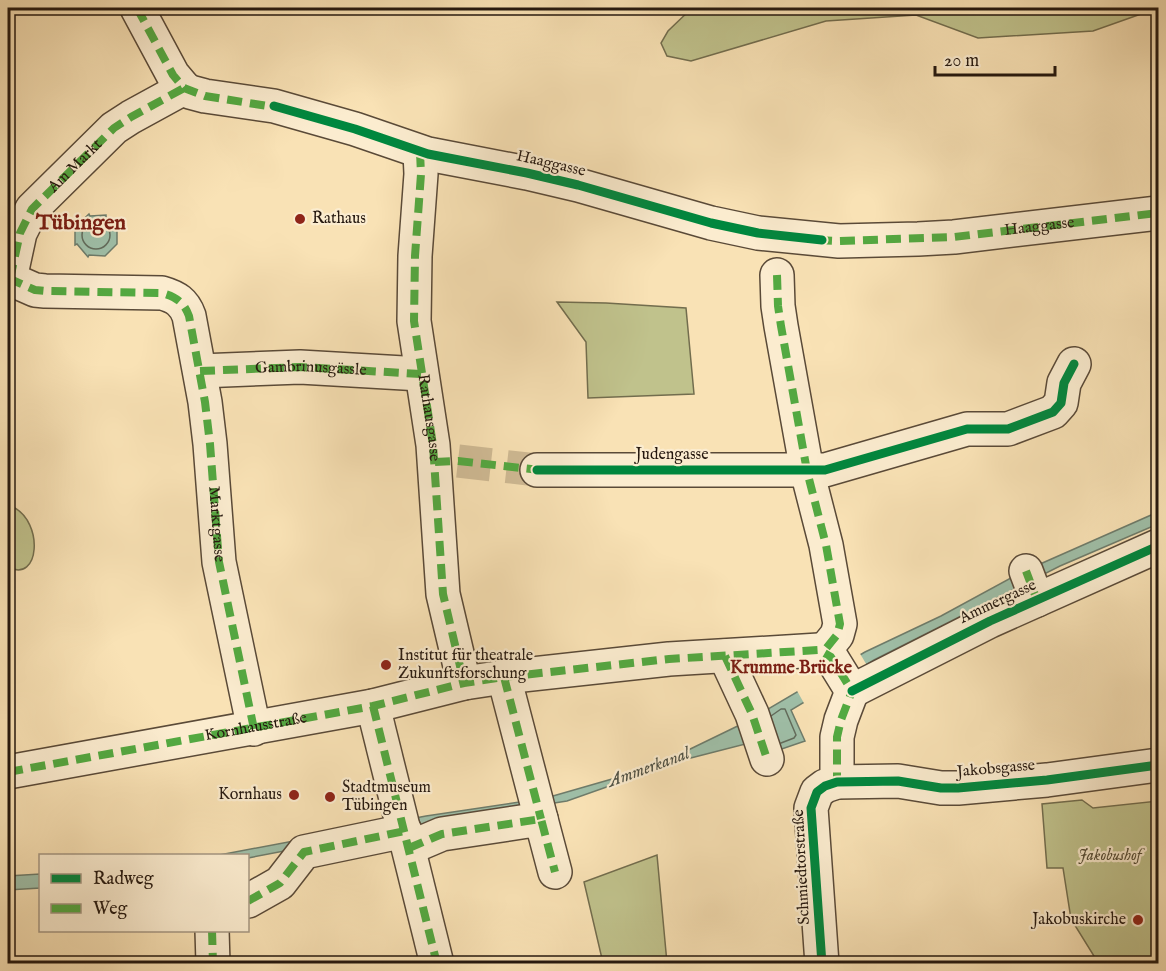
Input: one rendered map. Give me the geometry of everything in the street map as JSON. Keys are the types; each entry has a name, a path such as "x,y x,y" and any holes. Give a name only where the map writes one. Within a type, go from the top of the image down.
{"street":[{"path":"137,8 173,75 184,88"},
{"name":"Haaggasse","path":"184,88 205,96 274,106 356,129 420,152 578,184 739,229 782,237 822,240 954,237 1158,213"},
{"name":"Am Markt","path":"184,88 114,128 32,208 20,233 9,280 35,290 45,291 162,293 180,301 189,316"},
{"name":"Rathausgasse","path":"420,152 421,174 414,299 416,340 421,374 447,461 443,594 464,683"},
{"path":"777,275 781,326 807,471 826,545 840,624 837,635 824,651 831,657 852,691 837,737 837,782"},
{"name":"Marktgasse","path":"189,316 200,371 210,444 219,562 254,729"},
{"name":"Judengasse","path":"537,470 807,471 836,468 967,429 1008,429 1053,412 1061,403 1064,384 1074,364"},
{"name":"Gambrinusgässle","path":"200,371 300,367 421,374"},
{"name":"Ammergasse","path":"852,691 1032,586 1158,546"},
{"name":"Kornhausstraße","path":"8,772 254,729 374,706 464,683 504,677 669,659 813,649 824,651"},
{"path":"725,656 760,739"},
{"path":"504,677 555,872"},
{"path":"374,706 437,963"},
{"name":"Jakobsgasse","path":"837,782 898,781 941,788 958,788 1070,777 1158,765"},
{"name":"Schmiedtorstraße","path":"822,963 811,808 817,792 837,782"},
{"path":"249,901 280,883 304,852 404,829 442,834 538,808"},
{"path":"212,932 213,963"}],"green space":[{"path":"692,8 1158,8 1093,31 978,38 916,15 826,21 691,61 667,56 661,43 668,31"},
{"path":"557,302 686,308 694,394 588,398 586,342"},
{"path":"13,507 30,525 33,537 32,559 27,567 19,570 8,567 8,508"},
{"name":"Jakobushof","path":"1082,800 1093,808 1158,801 1158,963 1095,963 1094,956 1071,919 1063,868 1047,868 1042,804"},
{"path":"657,855 667,963 603,963 584,882"}],"water":[{"path":"89,214 90,216 106,215 117,226 117,244 105,256 89,255 88,257 77,244 75,245 75,227"},
{"name":"Ammerkanal","path":"1158,512 1158,524 1060,566 874,660 791,710 805,741 773,752 753,742 683,760 567,801 447,820 249,858 249,854 225,854 426,816 546,798 612,779 682,753 748,721 865,652 941,616 1022,572"},
{"path":"39,874 39,888 8,890 8,876"}],"pier":[{"path":"859,652 868,667 805,705 796,689"}],"tunnel":[{"path":"458,461 537,470"}],"marked path":[{"path":"137,8 173,75 184,88 205,96 280,108"},
{"path":"10,279 20,233 32,209 114,128 184,88"},
{"path":"420,152 414,321 433,445 443,594 464,683"},
{"path":"817,240 954,237 1158,213"},
{"path":"777,275 781,326 807,471 826,545 840,624 837,635 824,651"},
{"path":"8,280 35,290 45,291 162,293 171,296 185,307 189,316 205,402 219,562 254,729"},
{"path":"200,371 300,367 421,374"},
{"path":"435,462 458,461 540,470"},
{"path":"1026,571 1037,600"},
{"path":"8,772 373,706 464,683 669,659 819,650 831,657 852,691"},
{"path":"725,656 752,714 767,759"},
{"path":"504,677 541,819"},
{"path":"832,784 837,782 837,737 852,691"},
{"path":"373,706 437,964"},
{"path":"409,848 442,834 541,819 555,872"},
{"path":"249,900 280,883 304,852 405,831"},
{"path":"212,932 213,964"}],"cycle path":[{"path":"274,106 355,129 428,154 578,185 711,223 758,233 822,240"},
{"path":"537,470 825,470 967,429 1008,429 1053,412 1061,403 1064,383 1074,364"},
{"path":"852,691 990,621 1158,546"},
{"path":"822,964 811,808 817,792 825,786 837,782 898,781 941,788 958,788 1047,780 1158,765"}],"place":[{"name":"Rathaus","path":"300,219"},
{"name":"Institut für theatrale Zukunftsforschung","path":"386,665"},
{"name":"Kornhaus","path":"294,795"},
{"name":"Stadtmuseum Tübingen","path":"330,797"},
{"name":"Jakobuskirche","path":"1138,920"}],"district":[{"name":"Tübingen","path":"81,223"},
{"name":"Krumme Brücke","path":"791,668"}]}
